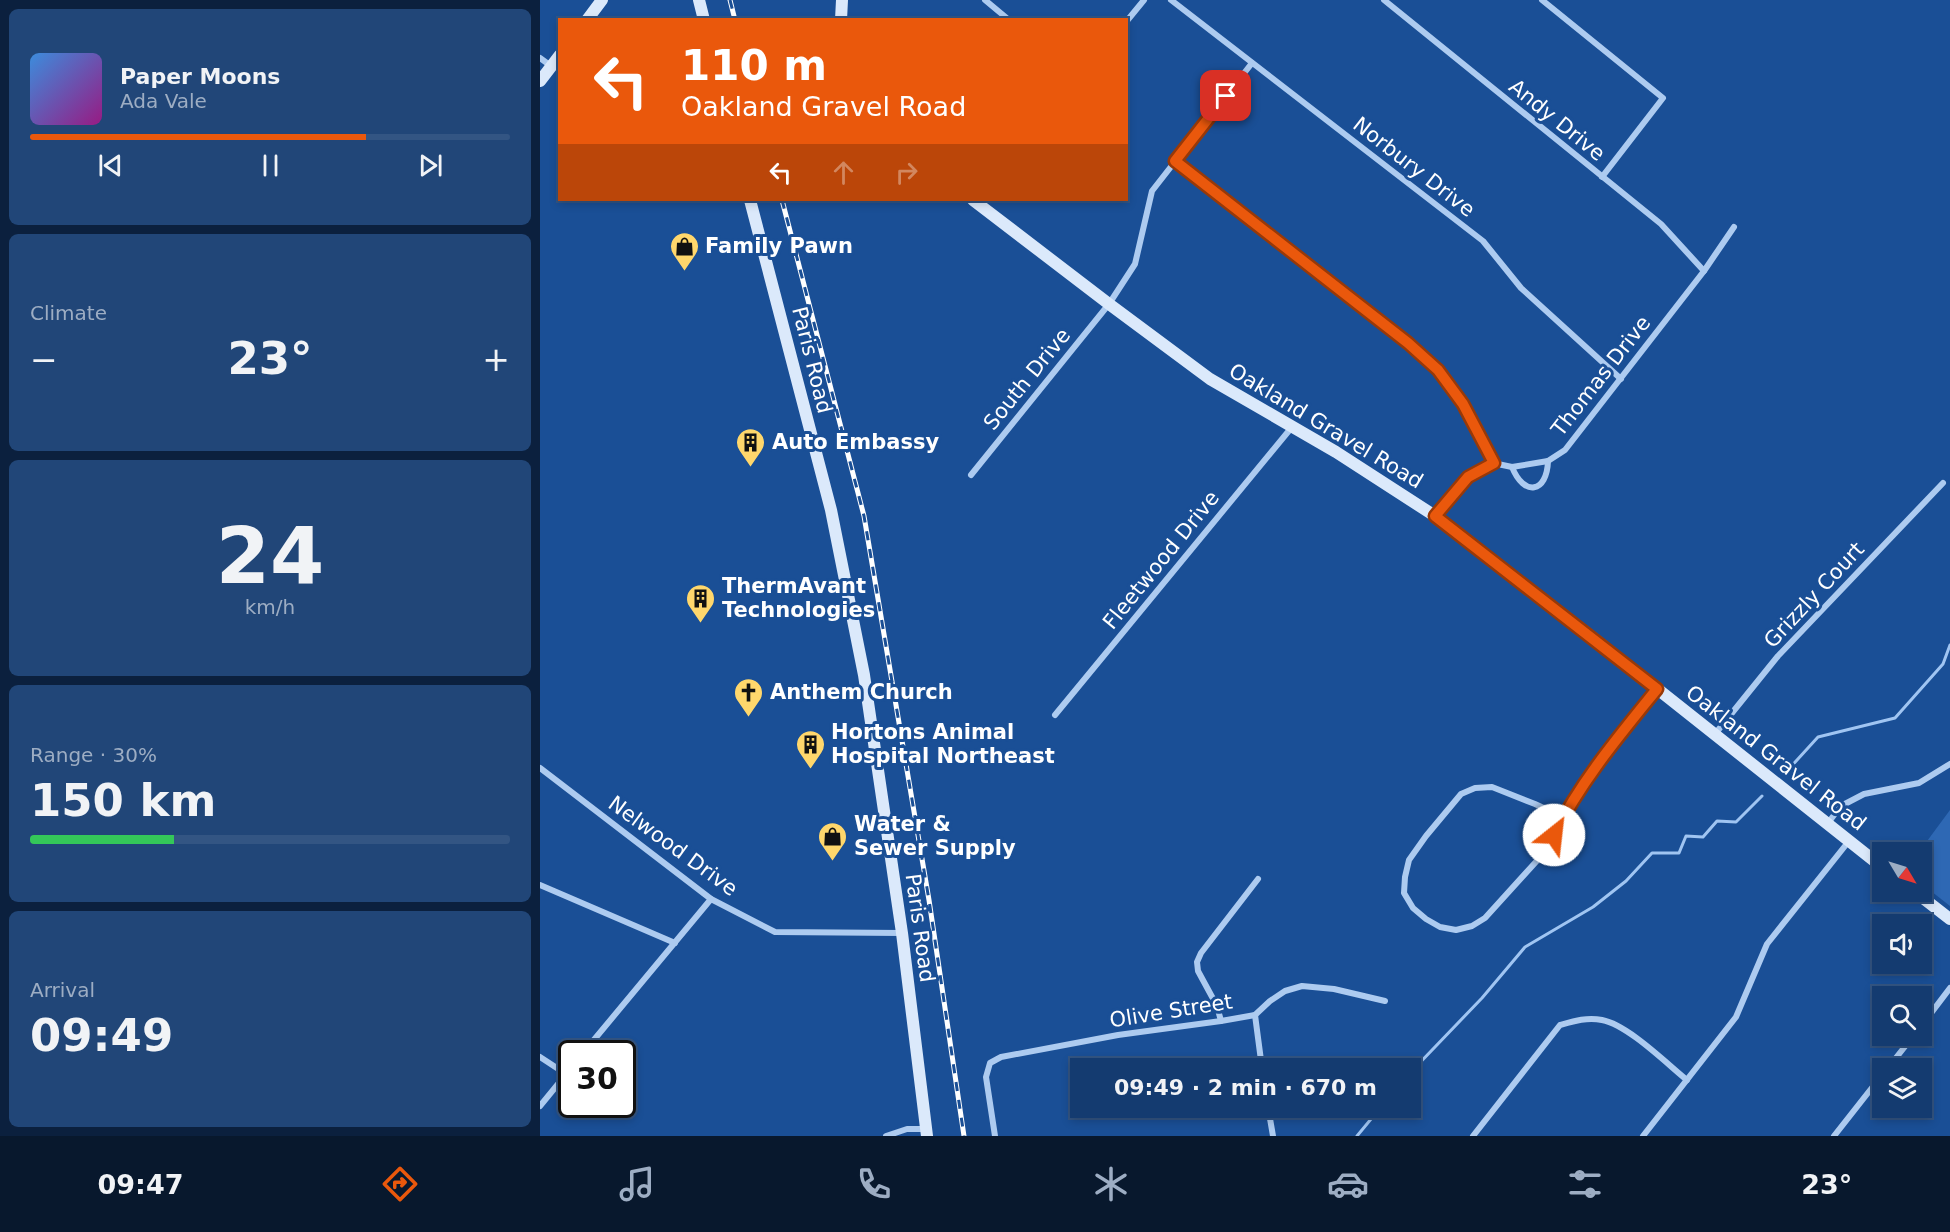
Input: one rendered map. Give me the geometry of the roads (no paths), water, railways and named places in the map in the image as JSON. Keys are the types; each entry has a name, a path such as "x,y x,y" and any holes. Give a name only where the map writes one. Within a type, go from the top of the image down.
{"street":[{"path":"588,18 602,0"},
{"path":"699,0 704,18"},
{"path":"841,18 842,0"},
{"path":"985,0 1007,18"},
{"path":"1128,20 1144,0"},
{"name":"Norbury Drive","path":"1171,0 1483,241 1521,288 1621,379"},
{"name":"Andy Drive","path":"1384,0 1661,224 1704,271"},
{"path":"1542,0 1663,98 1602,177"},
{"path":"540,81 558,57"},
{"path":"540,58 551,66"},
{"name":"South Drive","path":"971,475 1109,304 1135,264 1152,191 1252,63"},
{"path":"1175,161 1408,343 1438,370 1463,404 1494,463 1468,477 1435,516"},
{"name":"Paris Road","path":"750,201 831,510 864,675 902,933 926,1132"},
{"name":"Oakland Gravel Road","path":"980,202 1109,304 1210,379 1336,452 1435,516 1872,859"},
{"name":"Thomas Drive","path":"1494,463 1512,467 1548,461 1565,450 1704,271 1734,227"},
{"name":"Fleetwood Drive","path":"1055,715 1292,427"},
{"path":"1512,467 1526,487 1533,488 1538,487 1545,478 1548,461"},
{"name":"Grizzly Court","path":"1714,734 1778,656 1943,483"},
{"path":"1563,817 1492,787 1475,788 1461,794 1426,836 1410,860 1405,877 1404,894 1413,908 1440,927 1456,930 1472,926 1485,918 1544,853 1563,817 1595,766 1657,689"},
{"path":"1828,823 1841,806 1864,794 1919,783 1950,764"},
{"name":"Nelwood Drive","path":"540,768 711,899 775,932 902,933"},
{"path":"1643,1136 1736,1017 1767,944 1849,841"},
{"path":"1221,1021 1217,1006 1198,970 1197,962 1201,953 1258,879"},
{"path":"540,885 675,943"},
{"path":"594,1040 711,899"},
{"path":"1929,902 1950,918"},
{"name":"Olive Street","path":"995,1136 986,1077 990,1063 1001,1057 1118,1035 1255,1015 1270,1001 1286,991 1302,986 1334,989 1385,1001"},
{"path":"1932,1012 1950,988"},
{"path":"1255,1015 1261,1058"},
{"path":"1473,1136 1560,1025 1580,1019 1604,1020 1628,1032 1687,1080"},
{"path":"1896,1058 1905,1046"},
{"path":"540,1057 558,1069"},
{"path":"540,1106 558,1084"},
{"path":"1834,1136 1872,1087"},
{"path":"1270,1118 1273,1136"},
{"path":"886,1136 908,1129 926,1132"}],"waterway":[{"path":"1787,771 1818,737 1895,718 1943,664 1950,645"},
{"path":"1421,1062 1482,998 1525,947 1593,907 1626,881 1652,853 1679,853 1686,836 1703,837 1717,821 1736,822 1762,796"},
{"path":"1357,1136 1372,1118"}],"railway":[{"path":"730,0 734,18"},
{"path":"782,201 864,516 929,900 964,1136"}],"place":[{"name":"Family Pawn","path":"684,272"},
{"name":"Auto Embassy","path":"751,468"},
{"name":"ThermAvant Technologies","path":"701,624"},
{"name":"Anthem Church","path":"749,718"},
{"name":"Hortons Animal Hospital Northeast","path":"810,770"},
{"name":"Water & Sewer Supply","path":"833,862"}]}
